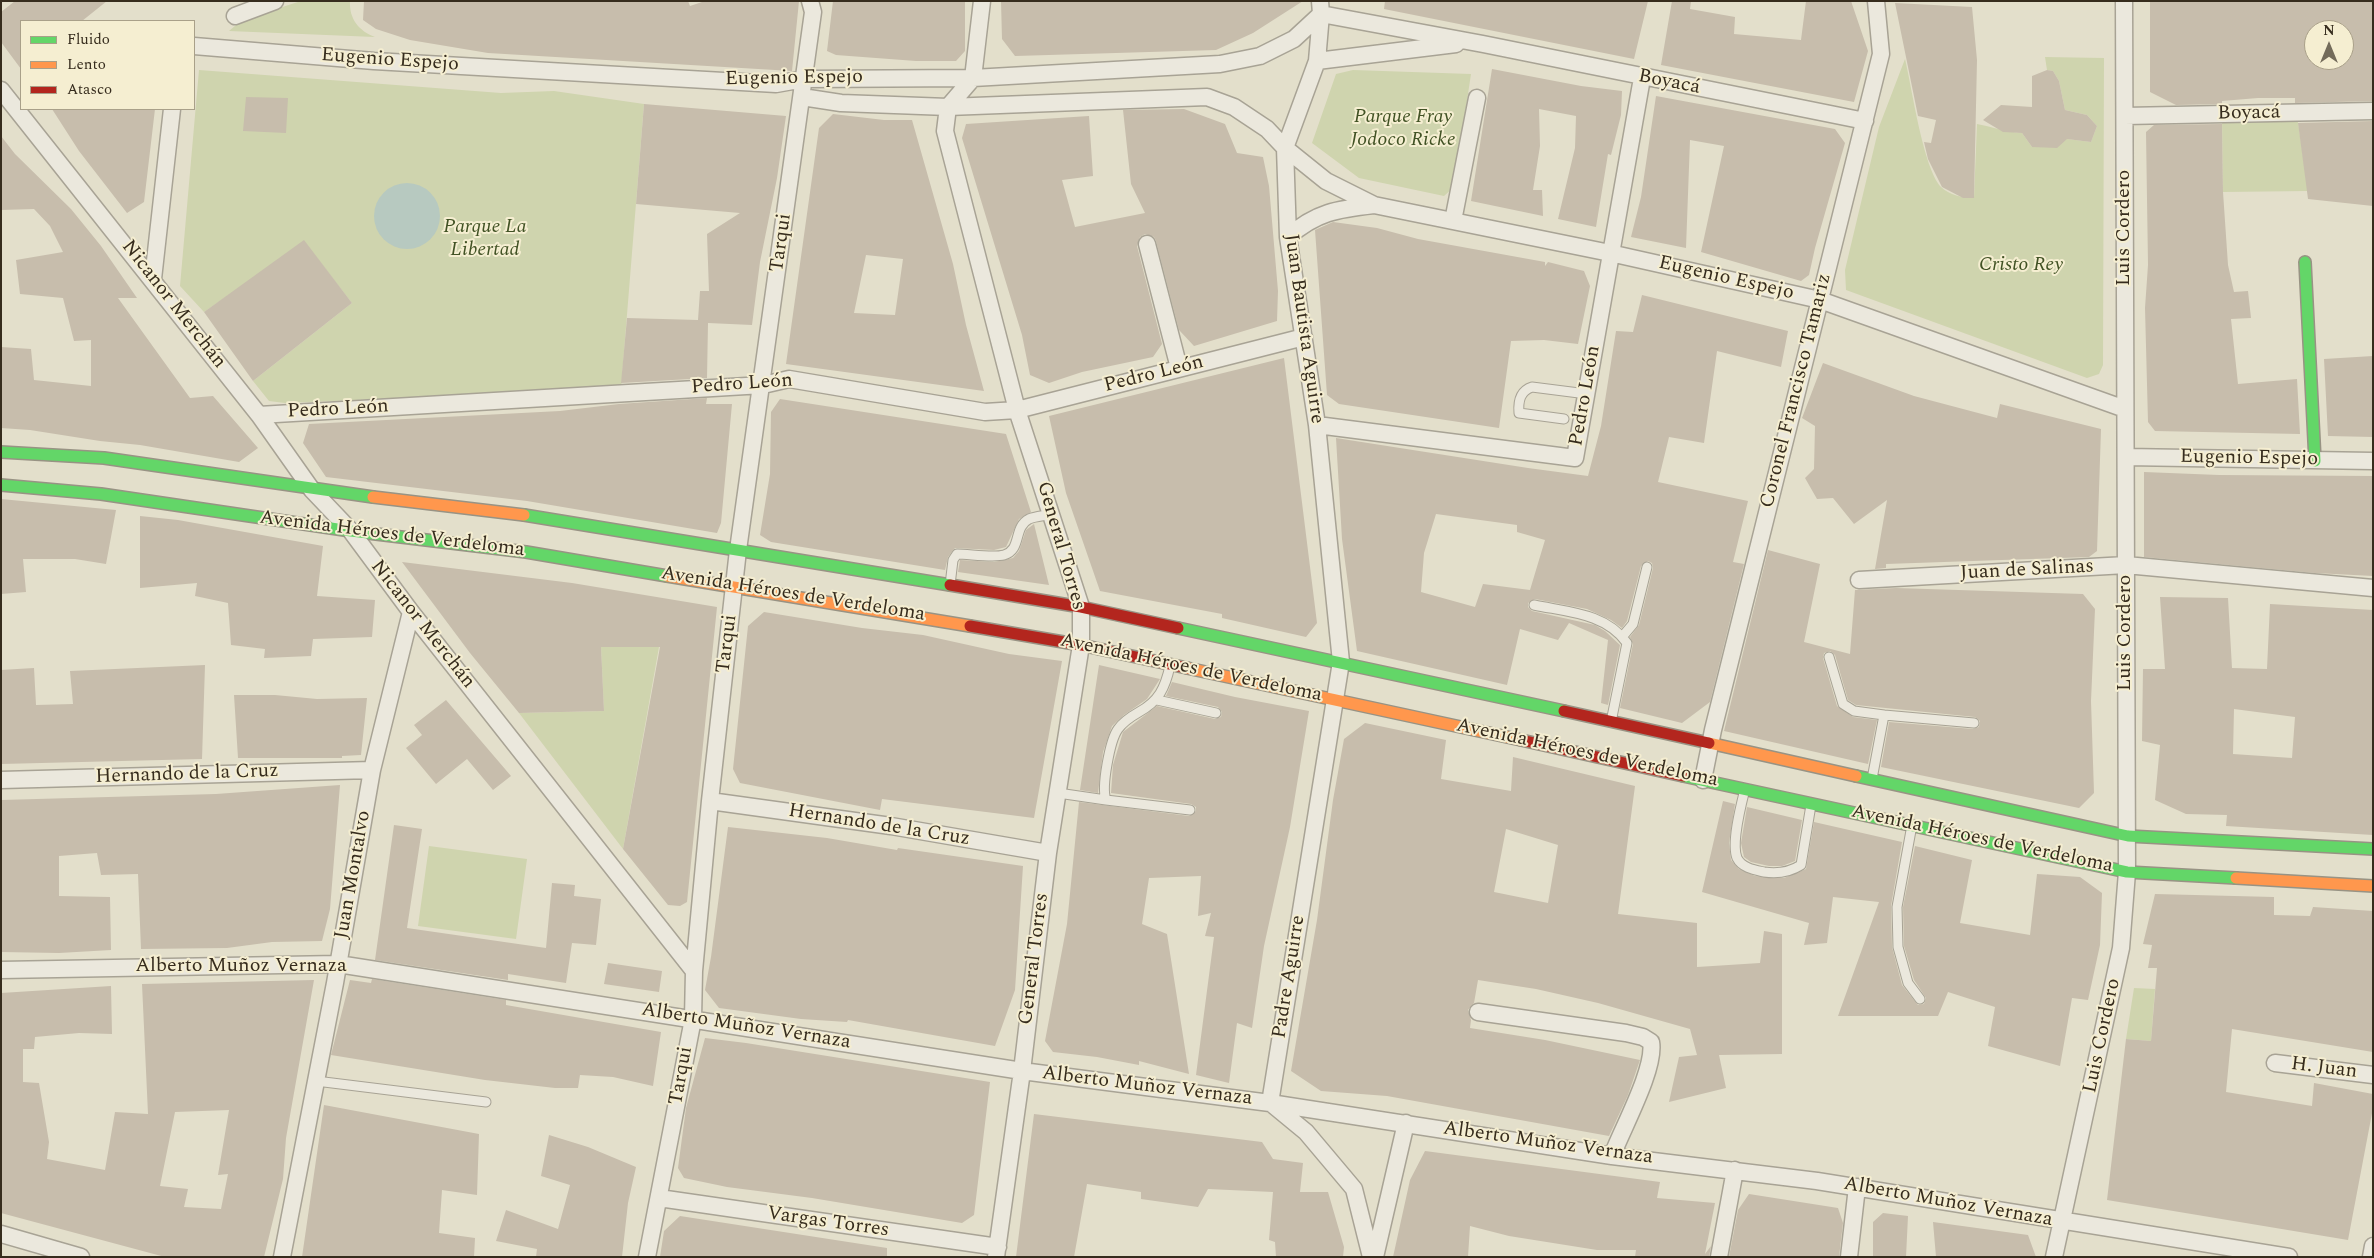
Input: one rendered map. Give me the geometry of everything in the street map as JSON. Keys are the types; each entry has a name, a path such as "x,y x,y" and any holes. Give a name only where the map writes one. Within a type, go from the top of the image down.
{"main road":[{"path":"2304,262 2315,460"},
{"name":"Avenida Héroes de Verdeloma","path":"1,452 104,458 312,490 525,515 1081,607 1340,662 2128,836 2373,849"},
{"name":"Avenida Héroes de Verdeloma","path":"1,485 101,494 351,531 526,552 1082,645 2127,872 2373,886"}],"street":[{"path":"235,16 275,1"},
{"name":"Tarqui","path":"647,1257 692,1019 694,971 710,801 738,550 763,385 802,98 813,12 810,1"},
{"path":"948,107 973,78 982,1"},
{"name":"Coronel Francisco Tamariz","path":"1703,780 1710,744 1881,54 1876,1"},
{"name":"Luis Cordero","path":"2054,1257 2122,948 2127,872 2124,1"},
{"name":"Eugenio Espejo","path":"195,46 374,61 776,84 804,79 973,78 1220,64 1260,56 1294,39 1320,8"},
{"name":"Boyacá","path":"1320,8 1642,78 1865,121"},
{"name":"Juan Bautista Aguirre","path":"1320,8 1317,61 1285,148 1288,237 1317,425 1340,662"},
{"name":"Boyacá","path":"1317,61 1342,56 1473,42"},
{"name":"Pedro León","path":"1317,425 1575,458 1588,394 1610,253 1642,78"},
{"name":"Nicanor Merchán","path":"1,90 153,279 259,415 312,490 351,531 411,612 694,971"},
{"name":"Eugenio Espejo","path":"802,98 841,103 948,107 1207,97 1234,107 1267,129 1285,148 1326,181 1374,205 1610,253 1820,300 2125,409"},
{"path":"1453,222 1477,98"},
{"name":"General Torres","path":"948,107 945,132 1017,410 1081,607 1082,645 1048,852 1022,1071 997,1252"},
{"path":"153,279 172,110"},
{"name":"Boyacá","path":"2125,116 2373,111"},
{"name":"Eugenio Espejo","path":"1288,237 1303,224 1318,215 1340,209 1374,205"},
{"path":"1147,244 1179,368"},
{"name":"Pedro León","path":"259,415 763,385 788,380 985,412 1017,410 1304,337"},
{"name":"Eugenio Espejo","path":"2126,457 2373,461"},
{"name":"Juan de Salinas","path":"1859,580 2126,565 2373,588"},
{"name":"Juan Montalvo","path":"282,1257 338,964 372,770 411,612"},
{"name":"Padre Aguirre","path":"1270,1103 1340,662"},
{"name":"Hernando de la Cruz","path":"1,780 372,770"},
{"name":"Hernando de la Cruz","path":"710,801 891,826 1048,852"},
{"name":"Alberto Muñoz Vernaza","path":"1,970 338,964 1022,1071 1270,1103 1612,1156 1735,1170 2289,1257"},
{"path":"1478,1012 1626,1033 1643,1037 1651,1042 1652,1053 1648,1070 1612,1156"},
{"name":"H. Juan","path":"2275,1064 2373,1075"},
{"path":"1270,1103 1306,1132 1354,1188 1371,1257"},
{"path":"1375,1257 1406,1123"},
{"path":"1719,1257 1735,1170"},
{"path":"1848,1257 1857,1188"},
{"name":"Vargas Torres","path":"659,1198 997,1252"},
{"path":"1,1234 81,1257"},
{"path":"2371,1257 2373,1246"}],"lane":[{"path":"1564,419 1519,413 1519,398 1525,390 1532,387 1588,394"},
{"path":"950,585 953,560 957,554 1002,556 1011,553 1016,545 1020,527 1028,520 1052,514"},
{"path":"1622,637 1633,624 1646,567"},
{"path":"1534,604 1601,620 1619,631 1627,643 1626,657 1611,722"},
{"path":"1829,657 1843,704 1854,711 1974,723"},
{"path":"1106,800 1103,791 1105,775 1117,730 1157,700 1166,684 1170,664"},
{"path":"1157,700 1216,713"},
{"path":"1872,780 1884,715"},
{"path":"1745,789 1735,845 1737,859 1747,868 1766,872 1792,871 1801,865 1812,803"},
{"path":"1058,794 1190,810"},
{"path":"1912,825 1897,907 1898,947 1908,983 1920,998"},
{"path":"316,1081 486,1102"}],"green space":[{"path":"301,1 350,1 351,13 356,24 375,37 229,31 242,20"},
{"name":"Cristo Rey","path":"2045,57 2104,58 2103,365 2099,374 2087,378 1846,290 1845,270 1879,127 1905,59 1919,126 1929,163 1935,177 1941,187 1948,192 1961,197 1974,198 1977,124 2022,133 2032,147 2067,139 2091,142 2097,126 2087,115 2065,110 2059,81 2053,71 2047,70"},
{"name":"Parque La Libertad","path":"199,70 501,93 554,91 644,104 621,389 285,403 269,401 253,381 352,303 305,243 204,312 180,286"},
{"name":"Parque Fray Jodoco Ricke","path":"1353,70 1471,74 1454,187 1444,196 1359,178 1312,143 1336,74"},
{"path":"2222,119 2298,122 2308,191 2223,192"},
{"path":"624,645 659,647 623,849 519,713 604,711 601,647"},
{"path":"429,846 527,859 516,939 418,926"},
{"path":"2134,988 2155,989 2151,1041 2126,1039"}],"shaded area":[{"path":"407,183 419,186 430,193 437,204 440,216 437,228 430,239 419,246 407,249 395,246 384,239 377,228 374,216 377,204 384,193 395,186"}],"building":[{"path":"15,1 107,1 83,20 20,20 20,68 1,42 1,12"},
{"path":"364,1 688,1 690,6 705,1 799,1 792,71 488,53 410,40 376,29 363,20"},
{"path":"833,1 965,1 965,51 956,61 916,61 836,55 827,51"},
{"path":"1001,1 1303,1 1253,33 1216,50 1015,56 1002,39"},
{"path":"1385,1 1648,1 1634,59 1384,9"},
{"path":"1672,1 1691,1 1690,9 1735,17 1734,34 1801,40 1806,1 1851,1 1868,51 1854,102 1661,65"},
{"path":"2150,1 2373,1 2373,101 2295,103 2295,98 2258,98 2222,101 2222,104 2176,105 2150,92"},
{"path":"1895,3 1972,7 1977,60 1974,198 1963,198 1942,187 1928,159 1924,142 1931,143 1936,120 1918,116"},
{"path":"1492,69 1581,86 1622,91 1621,115 1611,155 1608,154 1596,227 1558,219 1575,148 1576,116 1539,109 1540,146 1533,190 1542,190 1543,216 1471,201"},
{"path":"2047,70 2053,71 2059,81 2065,110 2087,115 2097,126 2091,142 2067,139 2057,148 2032,147 2022,133 2003,132 1983,120 2001,105 2032,107 2032,76"},
{"path":"1656,96 1835,129 1845,143 1809,275 1801,281 1701,252 1724,146 1690,140 1686,248 1631,237 1641,197"},
{"path":"246,97 288,98 286,133 243,131"},
{"path":"644,104 786,116 777,178 760,262 752,325 708,323 707,378 621,383 627,318 698,320 700,291 709,291 707,234 740,213 636,204"},
{"path":"1184,109 1225,124 1237,153 1263,157 1269,186 1278,291 1277,321 1194,346 1179,330 1156,241 1154,237 1145,234 1140,237 1137,246 1162,344 1153,357 1082,372 1049,383 1030,375 1022,335 962,138 966,124 1089,116 1093,176 1062,180 1075,227 1145,213 1131,184 1123,110"},
{"path":"53,110 155,110 144,202 127,213 79,151"},
{"path":"833,114 884,120 912,120 953,264 966,325 984,391 786,364 819,128","holes":["866,255 903,259 895,315 854,313"]},
{"path":"2373,121 2373,206 2308,199 2298,123"},
{"path":"2222,124 2223,192 2228,265 2234,292 2248,291 2251,318 2231,319 2238,384 2297,379 2300,434 2155,431 2148,422 2145,308 2148,265 2146,132 2154,125"},
{"path":"1,136 15,154 71,209 101,246 137,298 118,298 190,398 213,396 258,448 239,462 140,445 30,430 1,428 1,347 31,349 34,380 91,386 91,340 74,341 63,298 20,294 16,260 63,252 50,226 34,209 1,210"},
{"path":"1333,222 1377,228 1418,239 1545,262 1545,266 1548,262 1584,271 1590,286 1578,344 1544,340 1511,341 1499,428 1339,404 1327,395 1315,230"},
{"path":"304,240 352,303 253,381 204,312"},
{"path":"1642,295 1788,331 1781,367 1717,351 1704,443 1669,437 1658,482 1748,501 1733,562 1744,564 1710,702 1682,723 1620,708 1633,644 1630,637 1639,625 1653,568 1652,563 1648,561 1641,566 1627,621 1622,628 1611,620 1587,609 1535,599 1528,603 1528,607 1532,611 1595,625 1605,631 1620,645 1608,705 1601,703 1608,640 1569,623 1558,640 1520,629 1507,685 1357,651 1342,539 1336,438 1588,476 1601,426 1616,331 1633,332","holes":["1436,514 1517,525 1517,532 1545,540 1530,590 1483,584 1475,607 1421,592 1424,553"]},
{"path":"2373,356 2373,437 2328,436 2324,359"},
{"path":"1284,358 1317,623 1306,637 1222,618 1222,614 1100,591 1066,493 1049,416"},
{"path":"1823,363 1914,396 1997,418 2000,404 2101,429 2097,551 2089,557 1886,564 1886,568 1875,569 1887,500 1854,524 1833,498 1817,499 1805,478 1814,469 1815,426 1802,418"},
{"path":"707,398 706,404 732,404 721,523 717,533 527,501 326,477 303,443 309,424 560,411 619,404"},
{"path":"780,399 1006,434 1031,512 1019,519 1006,547 994,550 955,548 948,557 945,570 771,542 760,535 770,474 771,412"},
{"path":"2144,472 2219,475 2373,476 2373,576 2315,573 2144,557"},
{"path":"1,499 116,510 106,564 75,559 23,559 26,592 1,594"},
{"path":"140,516 178,520 323,546 317,596 375,600 372,637 313,639 311,656 264,658 265,649 231,645 228,603 195,596 197,583 140,588"},
{"path":"1034,524 1049,585 958,572 960,560 994,562 1013,558 1019,551 1026,530"},
{"path":"1768,550 1820,564 1804,642 1850,654 1855,590 1896,588 2083,594 2095,609 2091,701 2094,793 2079,808 1881,767 1889,722 1973,729 1979,727 1980,721 1975,717 1856,705 1848,700 1835,655 1830,651 1824,653 1823,658 1837,706 1853,717 1877,720 1868,764 1724,731"},
{"path":"402,562 572,583 717,607 687,902 680,906 668,905 623,849 660,647 601,647 604,711 519,713 470,653"},
{"path":"2160,597 2228,598 2232,668 2267,669 2270,604 2373,610 2373,835 2226,826 2227,815 2186,814 2155,800 2160,745 2142,741 2143,669 2165,669","holes":["2234,709 2295,717 2292,758 2233,754"]},
{"path":"764,612 862,628 923,635 1009,654 1062,661 1034,818 882,799 880,810 740,783 733,769 748,626"},
{"path":"205,665 202,759 1,764 1,670 34,668 36,705 73,704 70,671"},
{"path":"1099,665 1160,679 1147,699 1112,726 1103,752 1098,793 1080,790"},
{"path":"1172,682 1235,697 1309,711 1290,827 1264,946 1252,1028 1237,1023 1229,1083 1196,1075 1214,937 1205,936 1211,913 1198,916 1201,876 1149,878 1142,924 1167,934 1189,1074 1139,1061 1139,1065 1097,1057 1053,1052 1045,1041 1067,924 1079,802 1189,816 1196,811 1196,807 1191,804 1111,793 1113,765 1123,732 1157,706 1215,719 1221,717 1222,712 1218,707 1166,696"},
{"path":"234,695 275,695 317,699 367,698 361,755 342,756 342,758 238,758"},
{"path":"446,700 511,776 493,790 467,759 436,784 406,748 422,735 414,725"},
{"path":"1365,723 1446,740 1441,779 1511,791 1513,757 1635,786 1618,914 1697,923 1697,967 1760,963 1764,931 1782,934 1782,1054 1719,1055 1726,1088 1669,1102 1679,1057 1697,1055 1690,1029 1598,1003 1536,989 1478,980 1474,1003 1468,1010 1471,1020 1470,1028 1545,1040 1640,1060 1628,1095 1609,1136 1387,1096 1321,1091 1291,1071 1317,920 1333,800 1344,739","holes":["1506,829 1558,845 1548,903 1494,892"]},
{"path":"340,785 330,909 322,941 272,942 227,948 141,949 138,874 101,875 97,853 59,856 59,896 110,897 111,950 59,953 1,952 1,800 216,794"},
{"path":"1723,801 1735,804 1729,843 1731,860 1739,869 1755,876 1784,878 1806,869 1814,822 1902,842 1891,906 1892,947 1902,985 1918,1005 1924,1004 1926,998 1914,980 1904,946 1903,907 1915,846 1972,860 1960,923 2030,935 2037,874 2080,877 2102,893 2100,945 2088,1000 2072,998 2060,1066 1988,1046 1995,1007 1948,992 1938,1016 1838,1016 1879,902 1833,897 1827,943 1804,945 1809,923 1702,892"},
{"path":"1747,807 1802,820 1795,861 1782,866 1769,866 1751,862 1744,857 1741,843"},
{"path":"394,825 422,829 407,928 546,948 552,883 575,885 574,896 601,899 596,945 572,943 566,983 508,974 508,980 375,960"},
{"path":"728,827 827,838 897,850 898,848 1023,866 1015,990 995,1046 848,1020 847,1022 801,1019 719,1008 705,990"},
{"path":"2155,894 2274,897 2274,915 2310,916 2313,907 2373,911 2373,1052 2232,1029 2226,1092 2312,1106 2314,1083 2373,1094 2373,1108 2348,1240 2107,1200 2126,1039 2151,1041 2157,968 2148,968 2152,945 2143,944"},
{"path":"608,963 662,971 659,992 604,984"},
{"path":"372,979 506,1000 506,1005 661,1032 653,1086 613,1077 580,1075 578,1088 555,1088 485,1080 331,1055 350,980 371,983"},
{"path":"314,980 286,1138 283,1179 264,1257 165,1257 1,1213 1,993 111,986 112,1034 79,1033 35,1037 34,1049 23,1049 23,1082 39,1083 49,1142 47,1159 105,1170 115,1112 148,1114 142,984","holes":["229,1110 218,1175 228,1174 221,1209 184,1207 188,1189 160,1186 175,1112"]},
{"path":"705,1038 990,1082 974,1215 962,1223 812,1198 727,1187 684,1178 678,1168 686,1108"},
{"path":"324,1105 479,1134 477,1195 442,1190 439,1233 475,1238 474,1257 302,1257"},
{"path":"1034,1114 1262,1142 1273,1159 1303,1163 1300,1192 1328,1192 1344,1247 1343,1257 1276,1257 1275,1242 1269,1240 1273,1192 1208,1189 1198,1207 1141,1199 1141,1192 1087,1184 1074,1257 1016,1257"},
{"path":"549,1135 588,1147 636,1167 628,1203 622,1257 536,1257 537,1249 496,1241 506,1210 558,1229 570,1185 541,1176"},
{"path":"1425,1151 1660,1182 1657,1198 1715,1203 1705,1254 1711,1246 1709,1257 1635,1257 1636,1250 1597,1250 1509,1236 1470,1226 1468,1257 1393,1257 1410,1180"},
{"path":"1749,1194 1838,1208 1843,1223 1839,1257 1729,1257 1738,1210"},
{"path":"1883,1213 1908,1216 1906,1257 1873,1257 1873,1222"},
{"path":"680,1216 887,1248 887,1257 660,1257 664,1231"},
{"path":"1933,1222 2028,1235 2036,1257 1936,1257"}],"traffic: fast":[{"path":"2305,262 2315,461"},
{"path":"1,452 104,458 373,497"},
{"path":"1,485 101,494 351,531 526,552 667,576"},
{"path":"524,515 950,585"},
{"path":"1178,628 1564,711"},
{"path":"1683,776 2127,872 2236,878"},
{"path":"1856,776 2128,836 2373,849"}],"traffic: slow":[{"path":"373,497 524,515"},
{"path":"667,576 970,626"},
{"path":"1187,668 1521,740"},
{"path":"1709,743 1856,776"},
{"path":"2236,878 2373,886"}],"traffic: jam":[{"path":"950,585 1081,607 1178,628"},
{"path":"970,626 1081,645 1187,668"},
{"path":"1564,711 1709,743"},
{"path":"1521,740 1683,776"}]}
